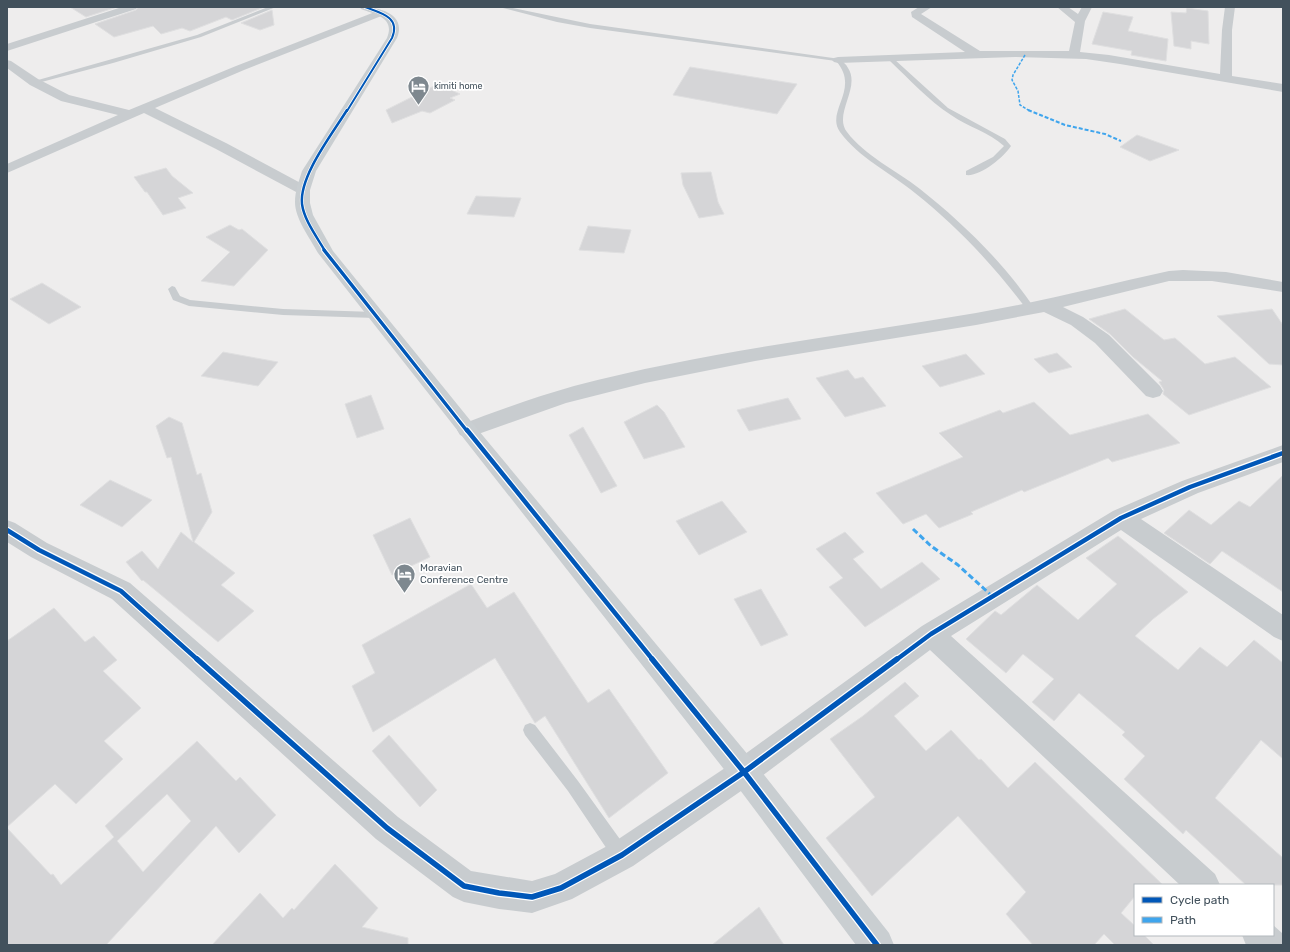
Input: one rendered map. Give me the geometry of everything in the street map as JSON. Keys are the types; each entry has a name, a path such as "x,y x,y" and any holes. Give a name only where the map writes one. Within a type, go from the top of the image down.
{"street":[{"path":"7,48 132,7"},
{"path":"927,7 916,12 916,14 978,55"},
{"path":"1062,7 1080,21"},
{"path":"1074,55 1080,21 1087,7"},
{"path":"1226,77 1227,30 1230,7"},
{"path":"7,169 130,114 372,10 394,22 396,29 392,38 309,171 303,190 302,203 306,215 326,253 467,430 744,772 877,945"},
{"path":"7,39 22,43"},
{"path":"838,60 892,60 978,55 1074,55 1108,58 1226,77 1283,88"},
{"path":"7,63 34,82 65,98 130,114"},
{"path":"144,108 221,146 303,190"},
{"path":"467,430 532,406 589,389 650,375 752,355 1039,307 1168,276 1189,274 1208,275 1283,287"},
{"path":"1039,307 1077,321 1102,340 1153,391"},
{"path":"7,530 39,550 121,591 387,828 464,886 498,893 532,897 561,888 622,855 744,772 930,634 1121,518 1190,487 1283,453"},
{"path":"1121,518 1283,629"},
{"path":"930,634 1203,884"},
{"path":"1260,936 1270,945"}],"lane":[{"path":"34,82 111,62 199,36 273,7"},
{"path":"502,7 590,26 838,60 848,71 849,83 840,120 841,128 850,140 918,191 960,227 1012,284 1039,307"},
{"path":"892,60 943,107 956,116 989,131 1008,146 1004,153 993,161 969,173"},
{"path":"172,289 176,298 189,303 283,312 376,315"},
{"path":"530,730 573,786 622,855"}],"building":[{"path":"70,7 117,7 86,17"},
{"path":"138,7 264,7 232,20 226,17 190,31 182,28 161,34 153,26 114,37 95,24 136,10"},
{"path":"1187,8 1208,11 1209,44 1191,41 1191,49 1174,46 1171,12 1186,13"},
{"path":"272,10 274,25 260,30 241,23"},
{"path":"1103,12 1133,17 1128,31 1168,39 1166,61 1131,55 1132,51 1092,44"},
{"path":"690,67 797,84 777,114 673,95"},
{"path":"438,84 460,94 450,98 455,100 430,113 422,111 392,123 386,110"},
{"path":"1137,135 1179,150 1150,161 1120,147"},
{"path":"166,168 172,176 193,193 178,198 186,208 163,215 147,192 145,192 134,177"},
{"path":"711,172 718,202 724,214 699,218 683,185 681,173"},
{"path":"476,196 521,198 514,217 467,214"},
{"path":"230,225 239,230 242,229 268,250 234,286 201,281 230,252 206,237"},
{"path":"588,226 631,230 624,253 579,250"},
{"path":"42,283 81,307 49,324 10,299"},
{"path":"1125,309 1164,340 1175,338 1205,364 1235,357 1271,387 1189,415 1163,394 1164,390 1159,382 1162,381 1133,357 1110,334 1089,319"},
{"path":"1272,309 1283,325 1283,365 1269,364 1217,316"},
{"path":"223,352 278,362 258,386 201,376"},
{"path":"1057,353 1072,367 1049,373 1034,359"},
{"path":"966,354 985,374 940,387 922,366"},
{"path":"848,370 855,379 863,377 886,406 845,417 816,378"},
{"path":"371,395 384,429 357,438 345,404"},
{"path":"788,398 801,419 749,431 737,410"},
{"path":"1034,402 1070,435 1148,414 1180,443 1112,462 1108,458 1024,492 1022,490 971,512 973,514 939,528 926,514 903,524 876,493 963,457 939,433 1000,410 1003,413"},
{"path":"657,405 664,412 685,447 644,459 624,422"},
{"path":"169,417 182,423 197,475 201,473 212,512 194,542 235,573 221,585 254,611 218,642 143,580 142,581 126,562 142,551 158,569 181,532 193,542 171,457 167,458 156,426"},
{"path":"583,427 617,486 601,493 569,435"},
{"path":"1283,475 1283,592 1222,551 1210,564 1164,533 1189,510 1211,525 1239,501 1250,507"},
{"path":"110,480 152,500 122,527 80,505"},
{"path":"722,501 747,532 699,555 676,521"},
{"path":"410,518 430,557 392,575 373,535"},
{"path":"845,532 864,552 853,559 881,589 922,562 940,579 865,627 829,587 843,578 816,549"},
{"path":"1118,536 1188,592 1153,619 1135,636 1178,670 1200,647 1227,667 1254,640 1283,663 1283,759 1261,740 1215,798 1283,858 1283,885 1245,884 1186,830 1183,834 1124,779 1145,756 1122,735 1125,732 1079,693 1054,721 1032,702 1054,679 1023,654 1006,673 966,639 995,611 1001,615 1037,585 1078,620 1117,584 1086,558"},
{"path":"471,584 487,608 514,592 588,703 609,689 668,773 609,818 545,716 535,723 495,658 373,732 352,686 375,673 362,645"},
{"path":"761,589 788,635 761,646 734,599"},
{"path":"54,608 85,642 94,636 117,660 103,671 141,708 104,741 123,759 76,804 55,784 7,827 7,641"},
{"path":"905,682 919,696 894,716 926,751 951,730 1008,788 1035,762 1162,884 1134,884 1134,897 1121,913 1134,925 1134,936 1145,936 1154,945 1115,945 1104,934 1094,945 1033,945 1006,914 1026,892 958,816 872,896 826,838 875,797 830,739 863,716"},
{"path":"389,735 437,790 420,807 372,751"},
{"path":"197,741 236,781 240,777 276,815 239,853 216,826 106,945 7,945 7,828 51,875 53,874 61,885 114,837 105,826","holes":["167,794 191,821 143,872 117,841"]},
{"path":"335,864 378,908 362,927 408,938 408,945 212,945 260,893 283,918 292,908 294,910"},
{"path":"759,907 784,945 712,945"}],"marked path":[{"path":"1025,55 1013,75 1012,80 1018,91 1020,105 1057,122 1080,129 1105,134 1121,141"},
{"path":"913,529 931,546 958,565 992,596"}],"cycle path":[{"path":"365,7 388,17 394,24 395,31 309,171 303,190 302,203 305,215 326,253 467,430 744,772 877,945"},
{"path":"7,530 39,550 121,591 387,828 464,886 499,893 532,897 561,888 622,855 744,772 931,634 1121,518 1190,487 1283,453"}],"place":[{"name":"kimiti home","path":"419,106"},
{"name":"Moravian Conference Centre","path":"405,594"}]}
